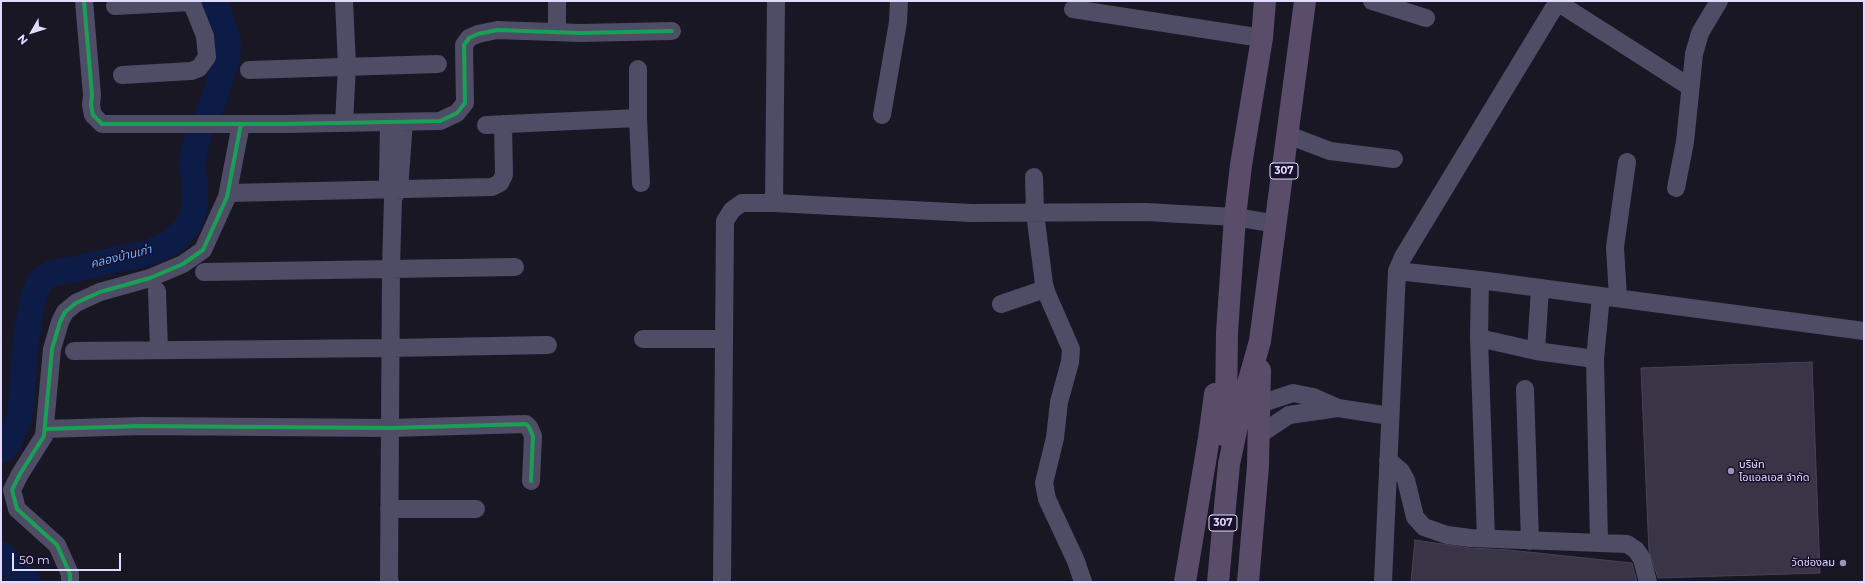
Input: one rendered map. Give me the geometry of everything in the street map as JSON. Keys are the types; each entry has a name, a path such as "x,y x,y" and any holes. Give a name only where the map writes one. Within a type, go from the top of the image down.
{"main road":[{"name":"307","path":"1229,464 1226,409 1228,332 1235,218 1241,165 1262,38 1265,1"},
{"name":"307","path":"1218,582 1229,464 1240,412 1260,341 1277,224 1305,1"},
{"path":"1185,582 1209,438 1216,382 1228,332"},
{"path":"1248,582 1255,516 1260,404 1260,341"}],"street":[{"path":"84,1 93,115 102,124 440,121 457,113 465,103 464,45 469,38 478,34 497,30 557,32 672,31"},
{"path":"115,6 191,1 205,36 207,57 199,68 191,71 122,75"},
{"path":"344,1 347,66 344,123"},
{"path":"557,1 557,32"},
{"path":"774,203 776,1"},
{"path":"882,115 898,22 899,1"},
{"path":"1372,1 1426,18"},
{"path":"1676,188 1685,142 1694,54 1700,33 1718,1"},
{"path":"1383,582 1397,271 1407,250 1558,2 1690,87"},
{"path":"1073,9 1100,7 1262,38"},
{"path":"249,70 438,64"},
{"path":"638,69 638,118 642,183"},
{"path":"228,193 394,192 492,187 500,183 504,175 495,125 638,118"},
{"path":"390,582 390,268 396,122"},
{"path":"70,582 70,574 57,545 17,509 12,490 20,474 44,436 52,349 60,322 65,312 76,303 100,292 150,278 183,264 203,250 228,193 237,124"},
{"path":"1288,135 1330,151 1394,159"},
{"path":"1599,542 1595,359 1609,297 1626,162"},
{"path":"1034,177 1035,213 1041,270 1045,289 1071,349 1070,362 1059,402 1055,438 1044,483 1047,499 1076,561 1083,582"},
{"path":"722,582 726,221 732,210 742,203 774,203 971,213 1146,212 1235,218 1277,224"},
{"path":"204,272 515,267"},
{"path":"1397,271 1480,280 1864,331"},
{"path":"1480,280 1479,338 1486,538"},
{"path":"1536,351 1540,288"},
{"path":"1001,304 1045,289"},
{"path":"157,290 159,350"},
{"path":"1479,338 1536,351 1595,359"},
{"path":"643,339 724,339"},
{"path":"74,351 548,345"},
{"path":"1525,389 1530,541"},
{"path":"1260,404 1293,393 1313,397 1338,408 1390,416"},
{"path":"1259,435 1289,415 1338,408"},
{"path":"45,429 142,426 390,428 526,424 533,436 531,481"},
{"path":"1388,460 1401,470 1406,480 1415,517 1424,527 1447,535 1530,541 1627,544 1636,550 1642,559 1648,582"},
{"path":"389,509 476,509"}],"building":[{"name":"บริษัท ไอแอลเอส จำกัด","path":"1812,362 1820,573 1658,578 1649,551 1641,368"},
{"path":"1415,540 1469,548 1509,550 1632,563 1637,582 1411,582"}],"waterway":[{"name":"คลองบ้านเก่า","path":"1,450 10,441 20,415 26,337 33,297 40,281 51,274 151,252 174,241 189,224 195,207 195,183 192,163 197,140 214,99 227,59 228,41 215,1"},
{"name":"คลองบ้านเก่า","path":"1,554 28,582"}],"cycle path":[{"path":"84,1 92,95 91,105 93,115 102,124 284,124 440,121 457,113 465,103 464,45 469,38 478,34 497,30 580,33 672,31"},
{"path":"70,582 70,574 57,545 17,509 12,490 20,474 44,436 52,349 60,322 65,312 76,303 100,292 150,278 183,264 203,250 227,197 241,124"},
{"path":"45,429 141,426 390,428 526,424 533,436 531,481"}],"place":[{"name":"บริษัท ไอแอลเอส จำกัด","path":"1731,471"},
{"name":"วัดช่องลม","path":"1843,563"}]}
